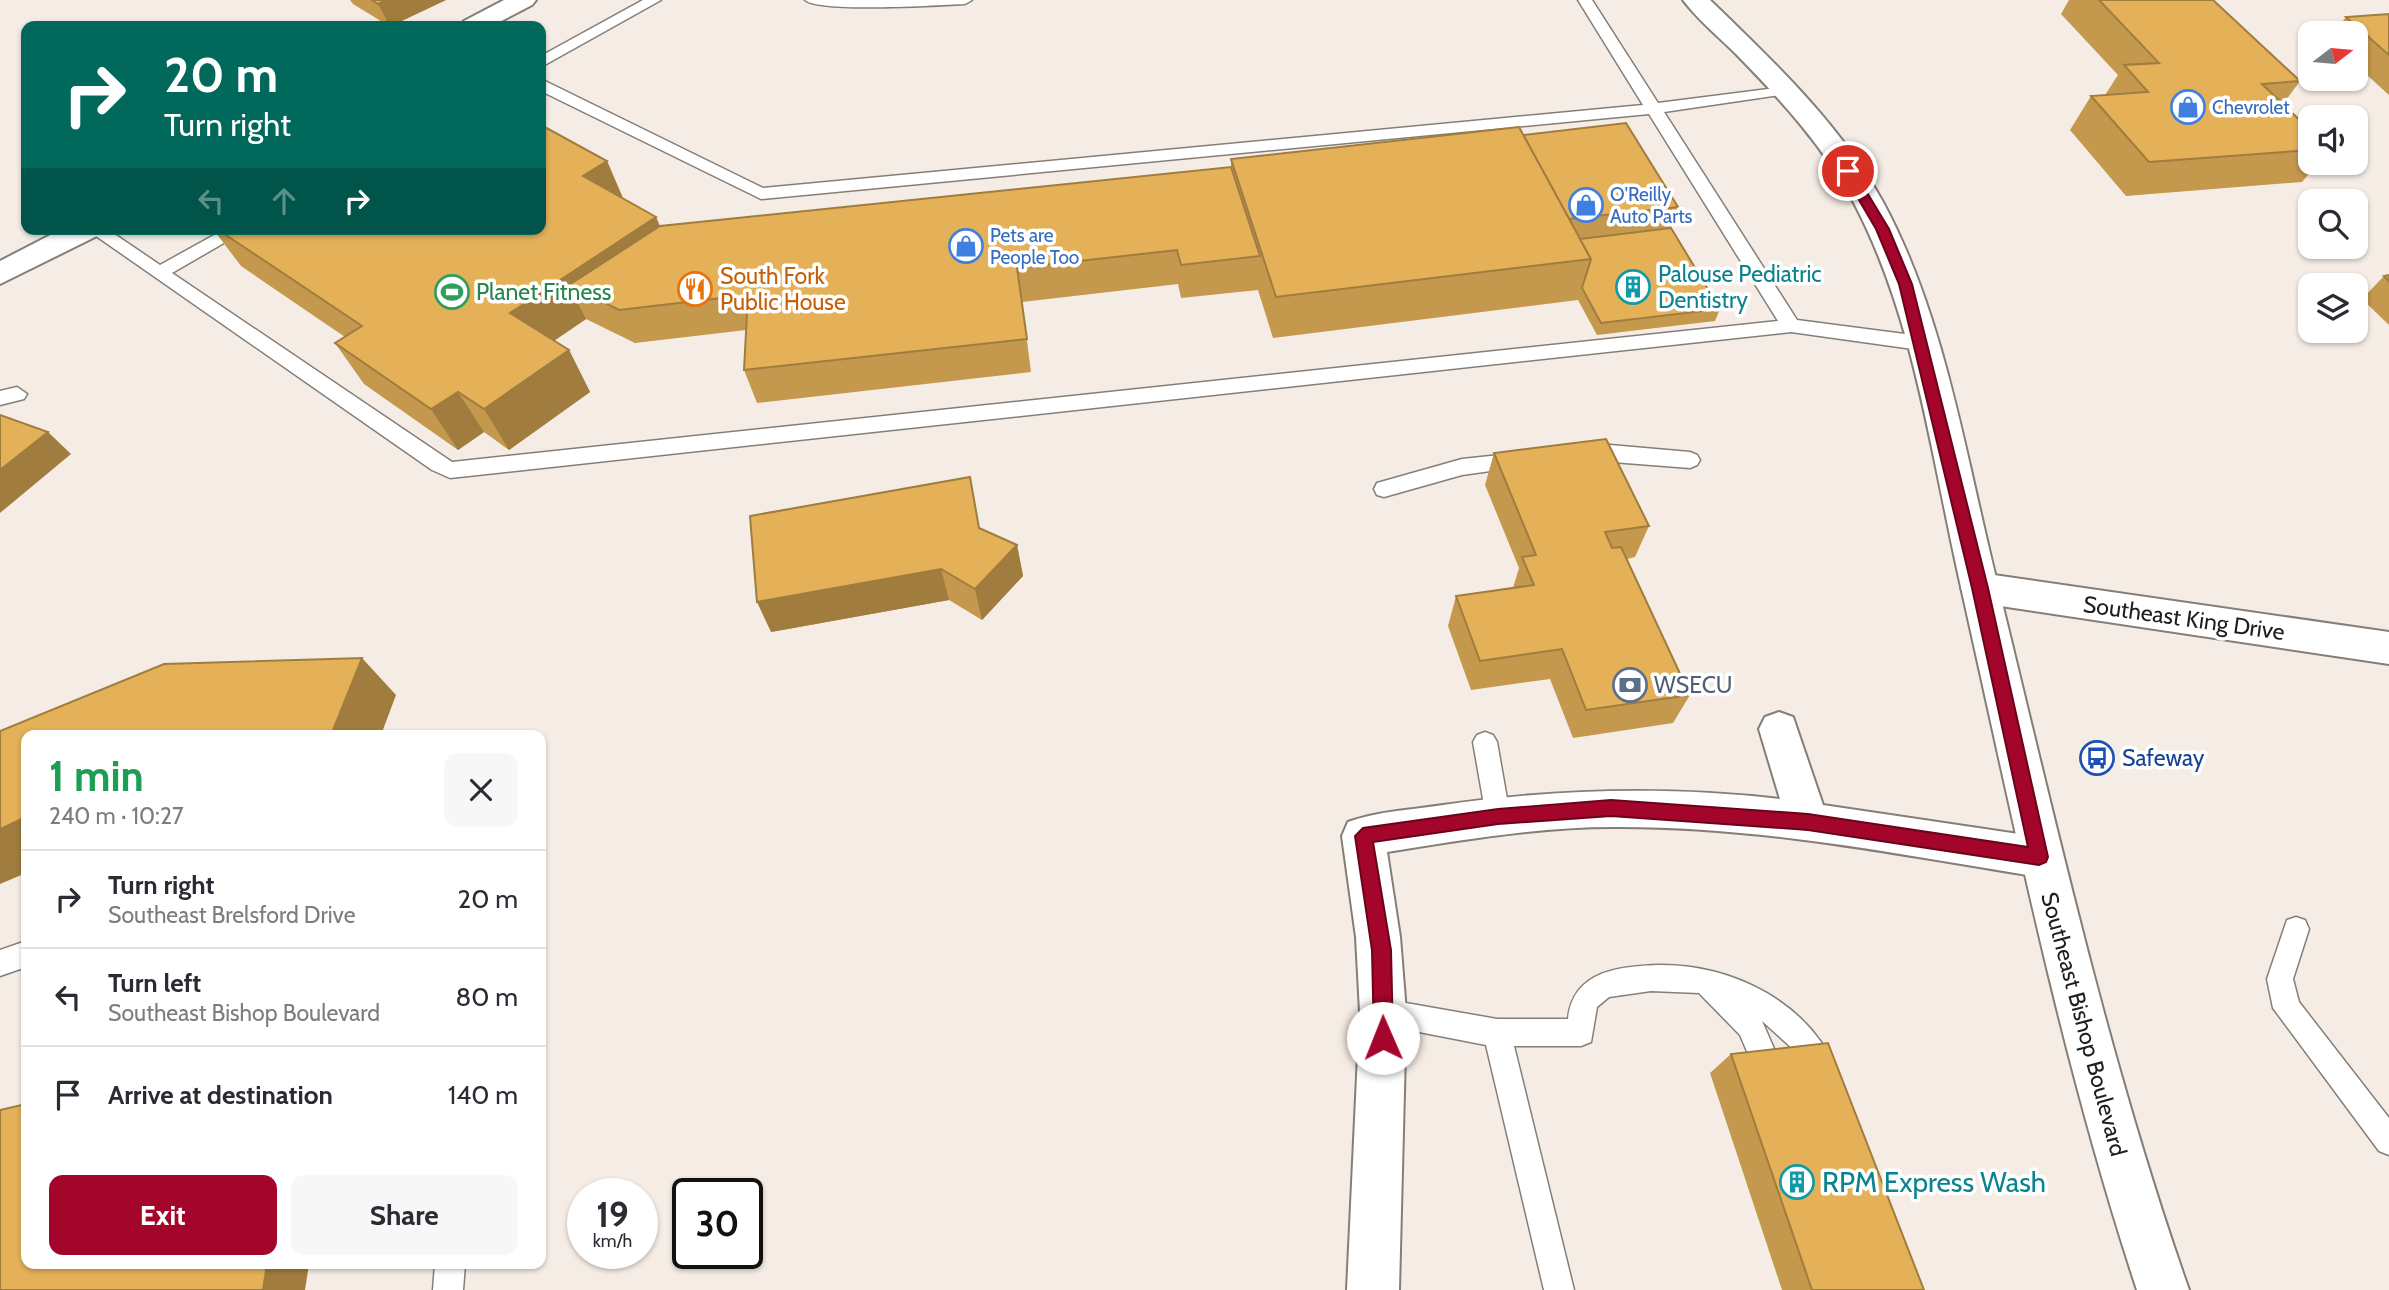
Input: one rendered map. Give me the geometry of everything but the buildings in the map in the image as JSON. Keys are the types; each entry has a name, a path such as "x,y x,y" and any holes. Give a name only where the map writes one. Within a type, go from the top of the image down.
{"street":[{"path":"483,21 523,0"},
{"name":"Southeast Bishop Boulevard","path":"1696,0 1786,89 1821,131 1872,209 1905,284 1980,588 2039,857 2115,1143 2163,1290"},
{"path":"0,274 75,235"},
{"name":"Southeast King Drive","path":"1980,588 2389,648"},
{"path":"1779,729 1808,822"},
{"path":"1373,1290 1372,1241 1383,1012 1382,950 1363,836 1498,816 1611,808 1808,822 2039,857"}],"lane":[{"path":"546,59 654,0"},
{"path":"812,0 862,4 965,0"},
{"path":"1585,0 1791,326"},
{"path":"546,87 761,194 1652,109 1786,89"},
{"path":"103,235 439,465 465,471 1791,326 1920,344"},
{"path":"161,272 228,235"},
{"path":"1384,489 1462,467 1609,452 1690,460"},
{"path":"1485,742 1498,816"},
{"path":"2296,929 2280,979 2287,1008 2389,1141"},
{"path":"0,963 21,956"},
{"path":"1383,1012 1497,1032 1581,1032 1586,1000 1597,988 1614,981 1678,978 1708,982 1750,999 1797,1034 1806,1042 1822,1067 1832,1092"},
{"path":"1708,982 1750,1025 1768,1067"},
{"path":"1497,1032 1559,1290"},
{"path":"448,1290 450,1269"}],"place":[{"name":"Chevrolet","path":"2188,107"},
{"name":"O'Reilly Auto Parts","path":"1586,205"},
{"name":"Pets are People Too","path":"966,246"},
{"name":"Palouse Pediatric Dentistry","path":"1633,287"},
{"name":"South Fork Public House","path":"695,289"},
{"name":"Planet Fitness","path":"452,292"},
{"name":"WSECU","path":"1630,685"},
{"name":"Safeway","path":"2097,758"},
{"name":"RPM Express Wash","path":"1797,1182"}],"route":[{"path":"1383,1038 1382,950 1363,836 1498,816 1611,808 1706,812 1808,822 2039,857 1980,588 1905,284 1867,199 1848,171"}]}
